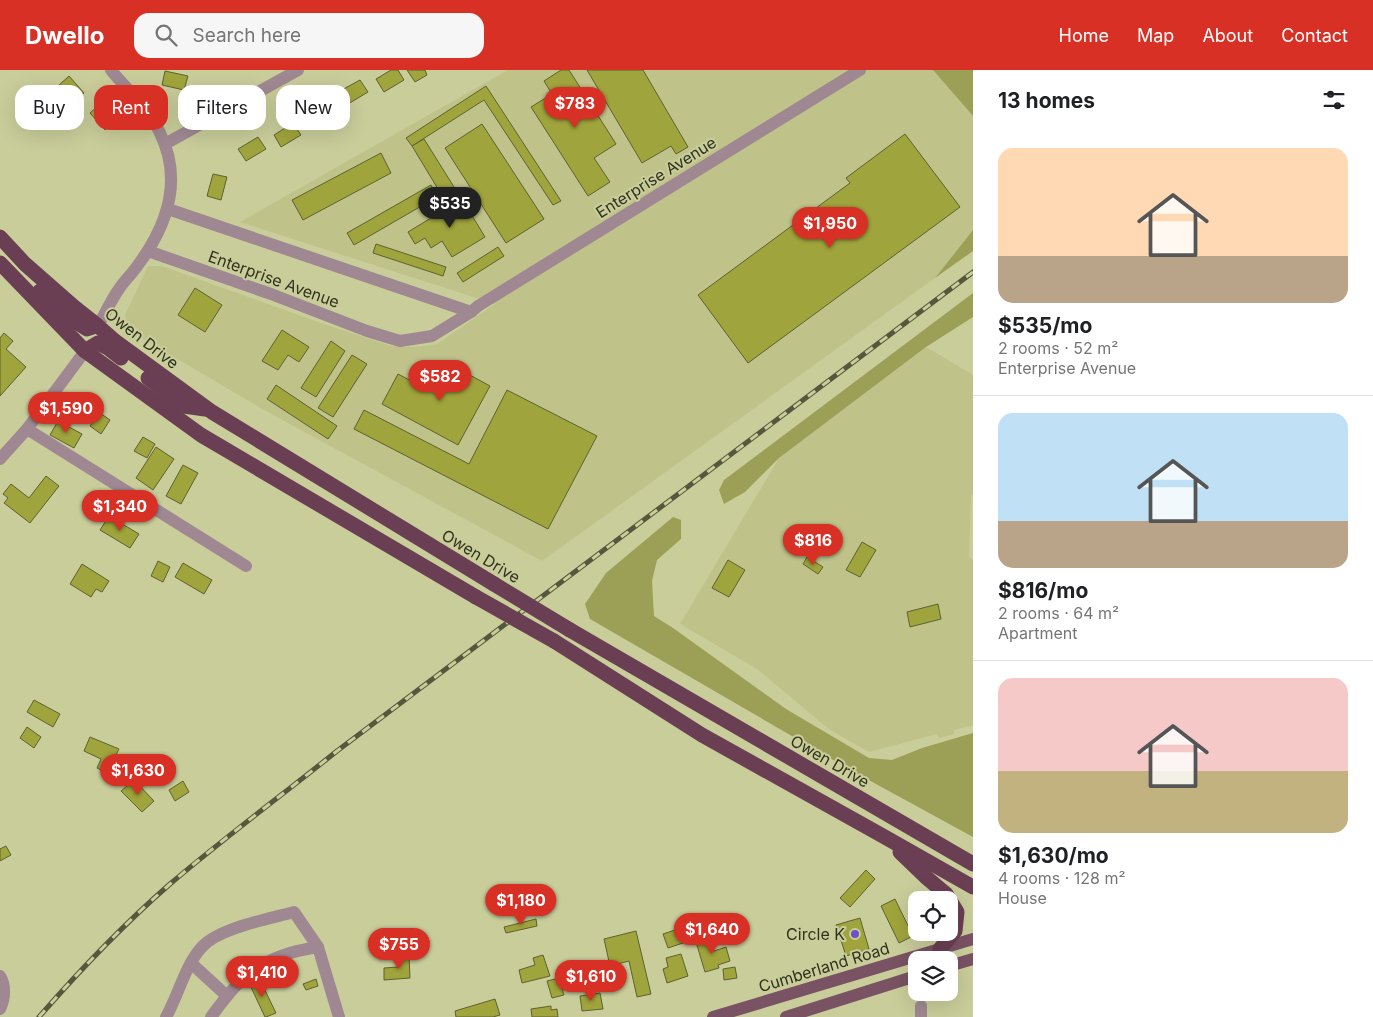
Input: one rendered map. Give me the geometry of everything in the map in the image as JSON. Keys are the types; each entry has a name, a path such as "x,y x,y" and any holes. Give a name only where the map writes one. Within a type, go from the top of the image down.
{"highway":[{"name":"Owen Drive","path":"0,237 26,264 115,342 209,410 570,630 973,864"},
{"path":"0,256 8,258 47,297 76,322 86,329 98,326"},
{"path":"0,263 86,351 201,435 554,641 702,735 973,887"},
{"path":"86,351 98,343 108,348 184,406 209,410"},
{"path":"883,836 946,894 957,912 955,931 940,949"}],"main road":[{"name":"Cumberland Road","path":"713,1017 973,939"},
{"path":"958,963 973,959"},
{"path":"786,1017 908,979"}],"street":[{"path":"98,326 118,289 138,266 154,241 168,209 171,191 168,156 160,132 151,117 111,70"},
{"path":"165,144 298,70"},
{"name":"Enterprise Avenue","path":"148,250 367,331 400,340 432,336 860,70"},
{"name":"Enterprise Avenue","path":"168,209 471,312"},
{"path":"0,458 27,429 86,351"},
{"path":"27,429 246,566"},
{"path":"166,1017 191,963 201,947 216,936 252,923 294,912 318,947 340,1017"},
{"path":"211,1017 234,986 256,968 285,954 318,947"},
{"path":"191,963 227,996"},
{"path":"0,976 4,1000 0,1009"}],"shaded area":[{"path":"508,70 933,70 973,116 973,230 935,278 542,561 264,410 128,330 125,315 148,266 162,266 391,346 416,347 437,344 495,304 240,222"},
{"path":"933,70 973,70 973,116"},
{"path":"973,230 973,251 935,278"},
{"path":"973,293 973,317 926,347 779,458 745,492 724,504 719,490 724,480"},
{"path":"926,347 973,375 973,495 971,495 969,557 973,560 973,725 954,730 954,734 939,738 937,734 869,752 830,730 757,669 680,624 779,458"},
{"path":"673,517 681,520 681,539 657,560 652,581 654,616 786,709 869,758 892,760 922,748 973,733 973,837 854,772 590,619 585,604 606,573"}],"building":[{"path":"391,70 398,70 404,80 384,92 376,79"},
{"path":"407,70 425,70 427,75 415,82"},
{"path":"561,70 569,70 616,144 594,158 610,182 588,196 531,107 552,94 544,81"},
{"path":"587,70 643,70 688,147 676,154 671,146 642,163"},
{"path":"165,71 188,76 185,85 178,85 178,89 162,85"},
{"path":"69,76 77,85 59,85"},
{"path":"360,80 368,92 350,103 350,86"},
{"path":"486,86 561,201 553,205 484,100 412,146 406,138"},
{"path":"94,109 94,118 90,113"},
{"path":"482,124 544,219 506,243 445,148"},
{"path":"282,130 298,130 301,135 281,147 274,135"},
{"path":"905,134 960,207 748,363 698,295 850,183 846,178"},
{"path":"258,137 266,149 246,161 238,149"},
{"path":"424,139 454,187 441,194 412,146"},
{"path":"381,153 391,173 303,220 292,200"},
{"path":"213,174 227,177 221,200 207,196"},
{"path":"431,185 437,197 354,245 347,233"},
{"path":"462,199 485,237 452,257 442,241 431,248 425,238 415,244 408,232"},
{"path":"376,244 446,267 443,276 373,253"},
{"path":"498,247 504,256 463,282 457,273"},
{"path":"195,288 222,305 205,332 178,315"},
{"path":"282,330 309,347 299,362 288,355 278,370 262,361"},
{"path":"4,333 13,341 6,349 26,367 0,396 0,338"},
{"path":"331,341 345,351 316,397 301,388"},
{"path":"352,355 367,364 333,417 318,408"},
{"path":"444,361 490,386 458,445 382,404 398,374 428,390"},
{"path":"276,385 337,426 328,439 267,399"},
{"path":"507,390 597,436 548,529 354,429 364,410 469,464"},
{"path":"100,413 110,420 101,434 90,426"},
{"path":"58,421 82,434 74,448 50,435"},
{"path":"143,437 155,444 147,458 134,451"},
{"path":"156,447 174,459 153,490 136,478"},
{"path":"183,465 198,473 181,504 166,496"},
{"path":"46,476 59,486 30,523 4,503 8,498 3,494 11,484 29,498"},
{"path":"109,516 139,534 130,548 100,530"},
{"path":"862,542 876,550 860,577 846,570"},
{"path":"807,557 823,567 818,574 803,564"},
{"path":"728,560 745,570 729,597 712,588"},
{"path":"158,561 170,567 163,582 151,576"},
{"path":"183,563 212,580 204,594 175,577"},
{"path":"82,564 109,581 102,592 96,589 91,597 70,584"},
{"path":"938,604 941,619 910,627 907,612"},
{"path":"34,700 60,714 53,727 27,712"},
{"path":"27,727 41,737 34,748 20,738"},
{"path":"90,737 119,749 107,773 97,768 101,759 84,751"},
{"path":"134,780 154,801 142,812 121,791"},
{"path":"183,781 189,792 175,801 169,790"},
{"path":"6,846 11,855 0,861 0,849"},
{"path":"866,870 875,879 850,907 840,898"},
{"path":"895,899 908,926 908,938 899,943 881,906"},
{"path":"860,918 869,949 846,956 836,925"},
{"path":"536,919 537,926 506,933 504,927"},
{"path":"681,928 686,942 668,948 663,934"},
{"path":"636,931 651,994 637,997 629,961 610,966 604,939"},
{"path":"710,938 714,951 726,947 730,961 718,965 719,968 705,972 696,942"},
{"path":"681,954 688,976 667,983 663,969 668,967 666,958"},
{"path":"543,955 550,976 522,983 519,970 535,965 533,958"},
{"path":"409,956 410,978 384,980 384,968 398,967 397,957"},
{"path":"735,967 737,978 724,980 723,969"},
{"path":"259,978 276,1013 266,1017 249,983"},
{"path":"559,978 564,995 552,998 547,981"},
{"path":"316,979 318,986 306,990 303,984"},
{"path":"600,993 603,1009 582,1011 580,996"},
{"path":"495,999 500,1015 493,1017 456,1017 455,1011"},
{"path":"551,1006 551,1010 557,1009 558,1017 532,1017 531,1009"}],"railway":[{"path":"39,1017 119,932 170,884 211,850 337,751 973,272"}],"place":[{"name":"Circle K","path":"855,934"}]}
